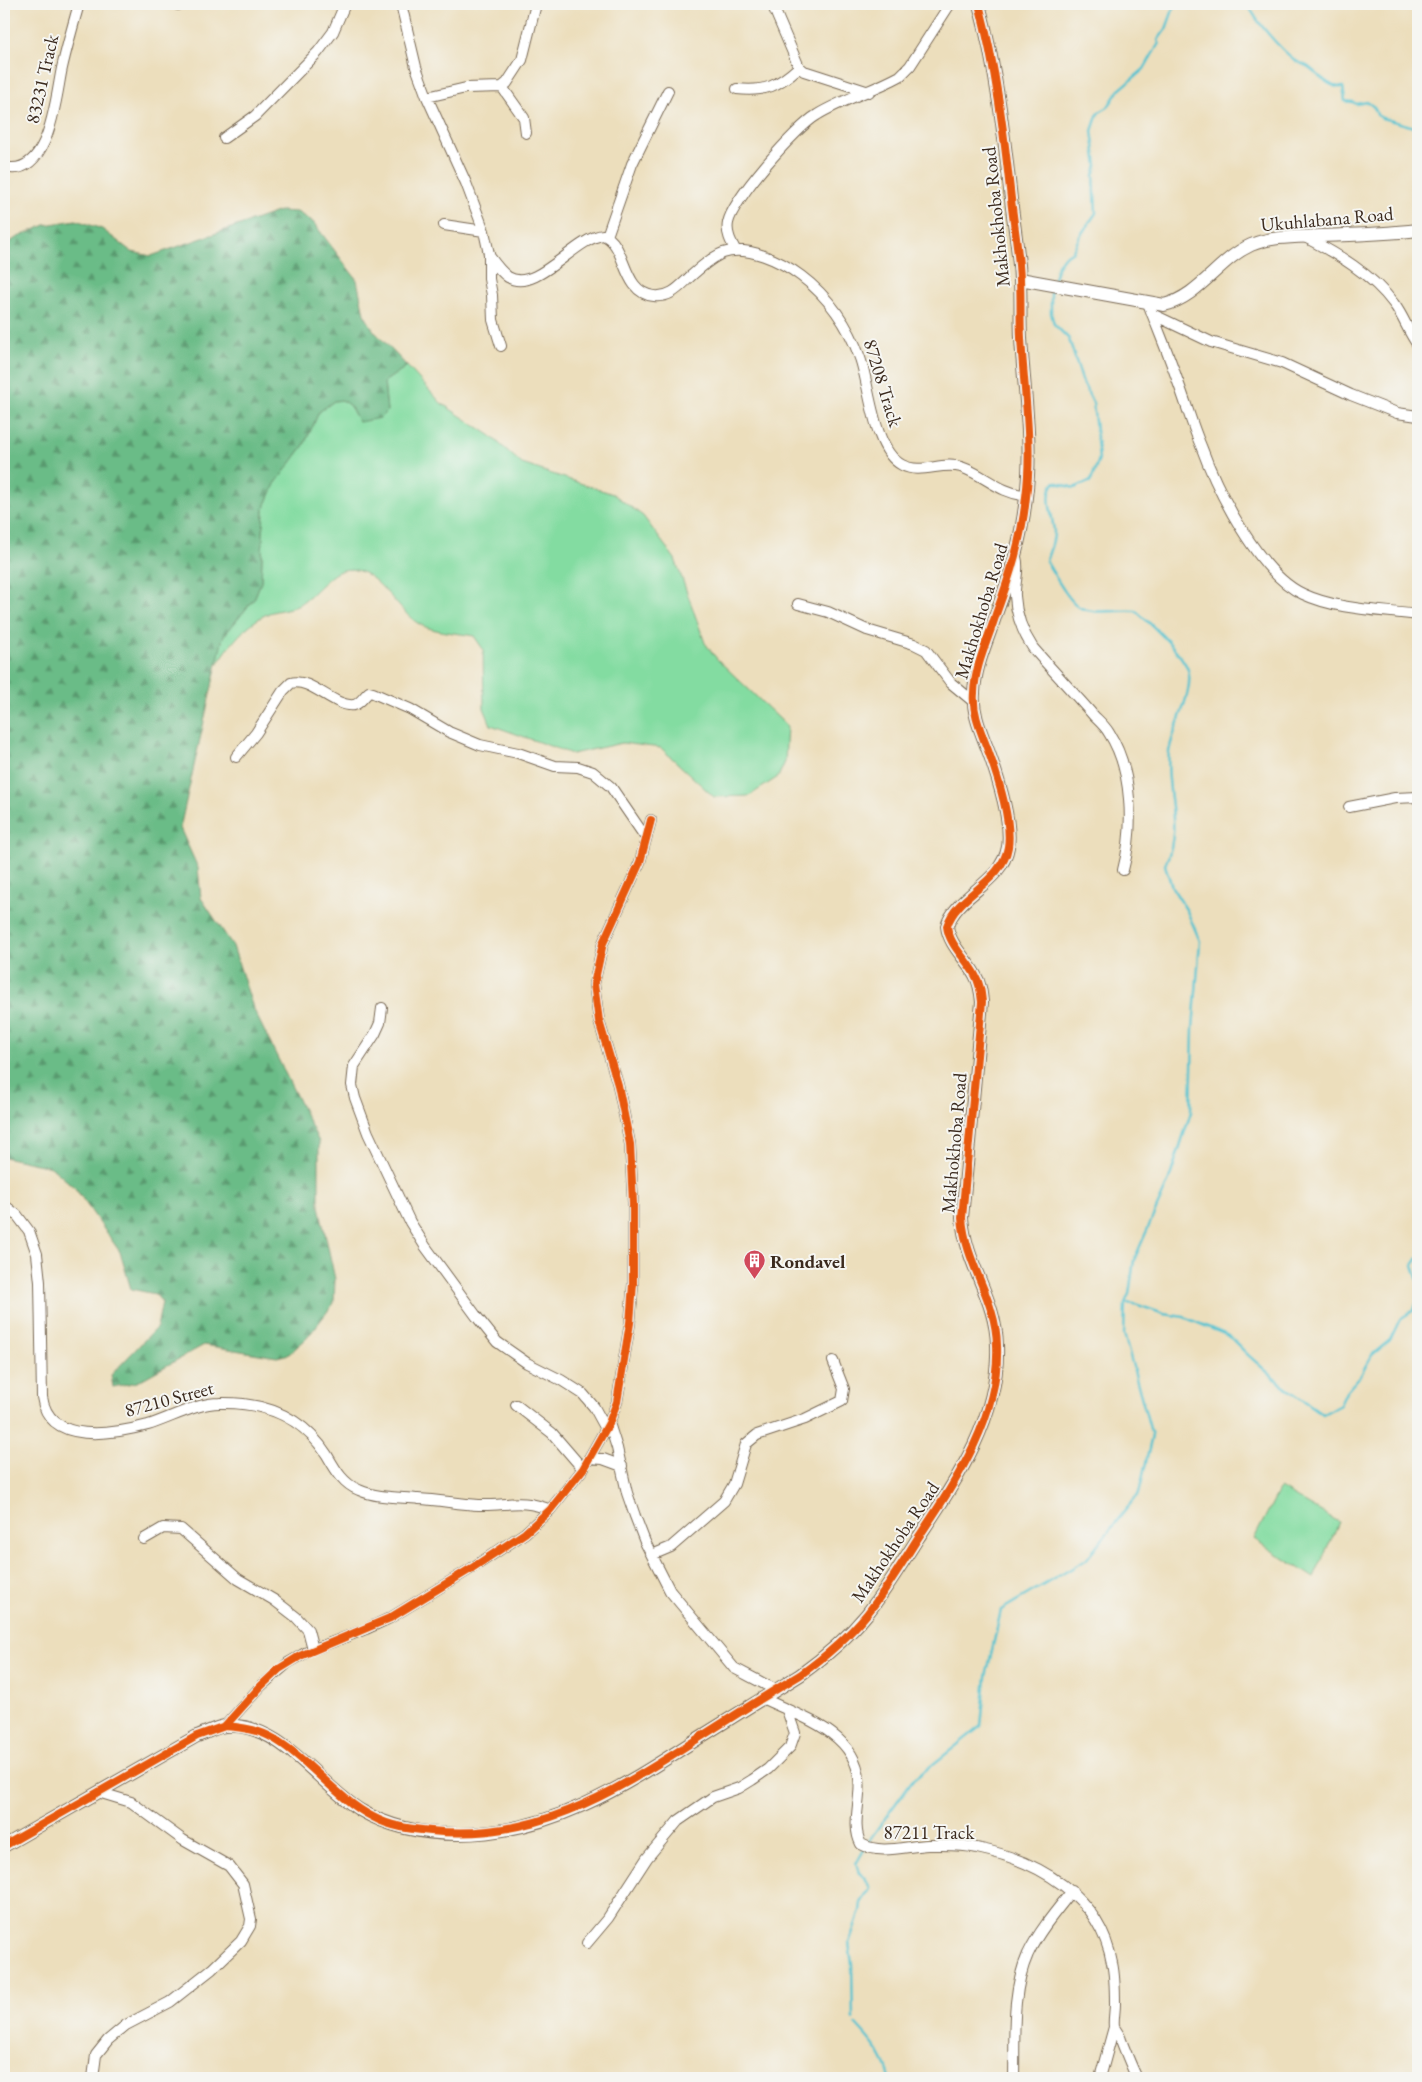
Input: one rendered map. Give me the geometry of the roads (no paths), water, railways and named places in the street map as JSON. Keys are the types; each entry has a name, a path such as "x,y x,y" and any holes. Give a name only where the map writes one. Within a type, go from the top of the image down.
{"street":[{"name":"83231 Track","path":"4,167 17,168 27,163 48,134 79,4"},
{"path":"224,138 255,116 318,52 334,32 345,4"},
{"path":"401,4 416,67 427,98 484,231 490,257 489,279 493,320 501,346"},
{"path":"427,98 466,88 502,87 508,83 522,60 536,4"},
{"path":"772,4 799,67 804,71 869,92"},
{"path":"736,251 730,238 728,221 777,152 816,115 900,76 910,66 950,4"},
{"name":"Makhokhoba Road","path":"225,1726 241,1727 269,1736 291,1752 358,1809 383,1822 412,1829 458,1834 512,1829 575,1810 639,1776 800,1676 822,1660 867,1614 948,1495 973,1446 992,1394 998,1361 996,1325 987,1295 967,1250 962,1218 982,1002 976,976 951,940 948,926 955,912 995,872 1008,848 1008,834 1003,804 976,715 974,702 976,675 981,656 1015,556 1027,496 1029,455 1028,416 1021,340 1020,279 1007,158 988,38 979,4"},
{"path":"737,89 756,91 766,89 788,77 799,67"},
{"path":"502,87 524,118 526,133"},
{"path":"490,257 508,277 525,280 537,275 588,240 598,236 607,236 632,164 668,91"},
{"path":"444,225 484,231"},
{"name":"Ukuhlabana Road","path":"1020,279 1063,286 1150,309 1184,298 1232,257 1251,245 1274,239 1418,230"},
{"name":"87208 Track","path":"607,236 615,244 628,275 639,289 649,296 668,295 721,254 736,251 758,254 788,268 806,280 826,299 852,339 860,358 882,438 889,453 897,462 917,469 954,465 970,471 1011,494 1027,496"},
{"path":"1305,237 1340,257 1382,290 1395,305 1418,345"},
{"path":"1150,309 1211,342 1282,363 1343,392 1397,413 1418,416"},
{"path":"1150,309 1201,448 1241,527 1269,567 1302,594 1316,599 1353,607 1418,614"},
{"path":"1015,556 1018,564 1015,586 1016,608 1026,637 1032,648 1109,733 1125,773 1130,812 1128,853 1123,870"},
{"path":"798,604 828,612 867,630 914,644 926,650 951,683 974,702"},
{"path":"236,757 256,733 283,691 291,683 304,683 352,706 356,705 369,692 410,709 449,732 480,745 518,753 555,766 578,767 593,772 611,787 646,838"},
{"path":"1349,807 1388,799 1418,797"},
{"path":"4,1846 197,1736 225,1726 279,1669 313,1649 366,1630 390,1618 510,1543 550,1510 583,1469 607,1426 617,1402 625,1362 633,1284 633,1203 630,1144 618,1085 597,1014 594,984 603,943 640,862 651,820"},
{"path":"382,1008 380,1023 375,1034 354,1066 352,1086 368,1133 410,1222 425,1246 497,1342 527,1363 567,1383 583,1394 594,1407 607,1426 622,1466 630,1501 645,1542 670,1591 730,1663 744,1675 776,1690"},
{"name":"87210 Street","path":"4,1205 16,1215 29,1231 37,1254 40,1282 43,1404 52,1420 62,1426 78,1432 88,1433 125,1430 217,1403 248,1403 281,1412 300,1424 321,1446 340,1476 362,1492 384,1496 480,1505 532,1503 550,1510"},
{"path":"652,1555 671,1546 724,1501 734,1484 743,1451 749,1440 805,1420 842,1401 844,1389 833,1361"},
{"path":"516,1405 552,1433 583,1469"},
{"path":"589,1458 603,1459 622,1466"},
{"path":"144,1539 163,1528 181,1528 238,1579 274,1600 296,1617 308,1630 313,1649"},
{"name":"87211 Track","path":"762,1698 826,1729 850,1751 859,1770 860,1791 856,1831 865,1846 878,1850 929,1845 974,1847 996,1852 1028,1864 1052,1876 1072,1891 1090,1910 1109,1947 1115,1988 1114,2027 1121,2038 1127,2059 1138,2078"},
{"path":"587,1943 613,1911 653,1851 678,1821 713,1797 752,1780 783,1756 790,1747 795,1733 794,1725 787,1710"},
{"path":"93,2078 96,2055 108,2040 126,2025 170,2002 212,1969 241,1941 248,1932 251,1919 243,1884 229,1866 187,1843 131,1802 98,1792"},
{"path":"1014,2078 1015,2010 1024,1966 1035,1941 1072,1891"},
{"path":"1100,2078 1114,2027"}],"waterway":[{"path":"1053,282 1058,265 1064,257 1073,251 1080,236 1096,213 1094,175 1097,166 1092,131 1098,113 1108,107 1118,91 1144,69 1159,43 1158,40 1166,29 1174,7 1181,4"},
{"path":"1248,4 1262,27 1290,56 1297,62 1307,66 1333,86 1343,87 1345,101 1356,104 1367,102 1374,107 1377,115 1382,118 1418,128"},
{"path":"867,1843 912,1781 981,1726 986,1677 1001,1610 1086,1560 1139,1493 1152,1436 1124,1334 1125,1303 1129,1294 1134,1260 1169,1180 1191,1112 1193,1029 1200,941 1187,911 1172,887 1165,865 1173,836 1168,767 1169,752 1189,686 1189,675 1183,660 1171,645 1136,611 1094,611 1081,608 1066,594 1046,561 1054,536 1049,500 1052,487 1055,482 1074,488 1091,481 1099,459 1093,403 1083,383 1069,339 1054,324 1051,313 1051,290"},
{"path":"1418,1258 1413,1265 1418,1281"},
{"path":"1125,1303 1135,1304 1164,1314 1184,1317 1229,1336 1282,1385 1323,1414 1340,1405 1346,1392 1361,1375 1372,1355 1390,1340 1400,1319 1414,1310 1418,1299"},
{"path":"853,2019 852,1964 849,1943 861,1903 870,1889 865,1877 859,1873 856,1864 865,1848"},
{"path":"856,2025 881,2056 890,2078"}],"place":[{"name":"Rondavel","path":"754,1280"}]}
